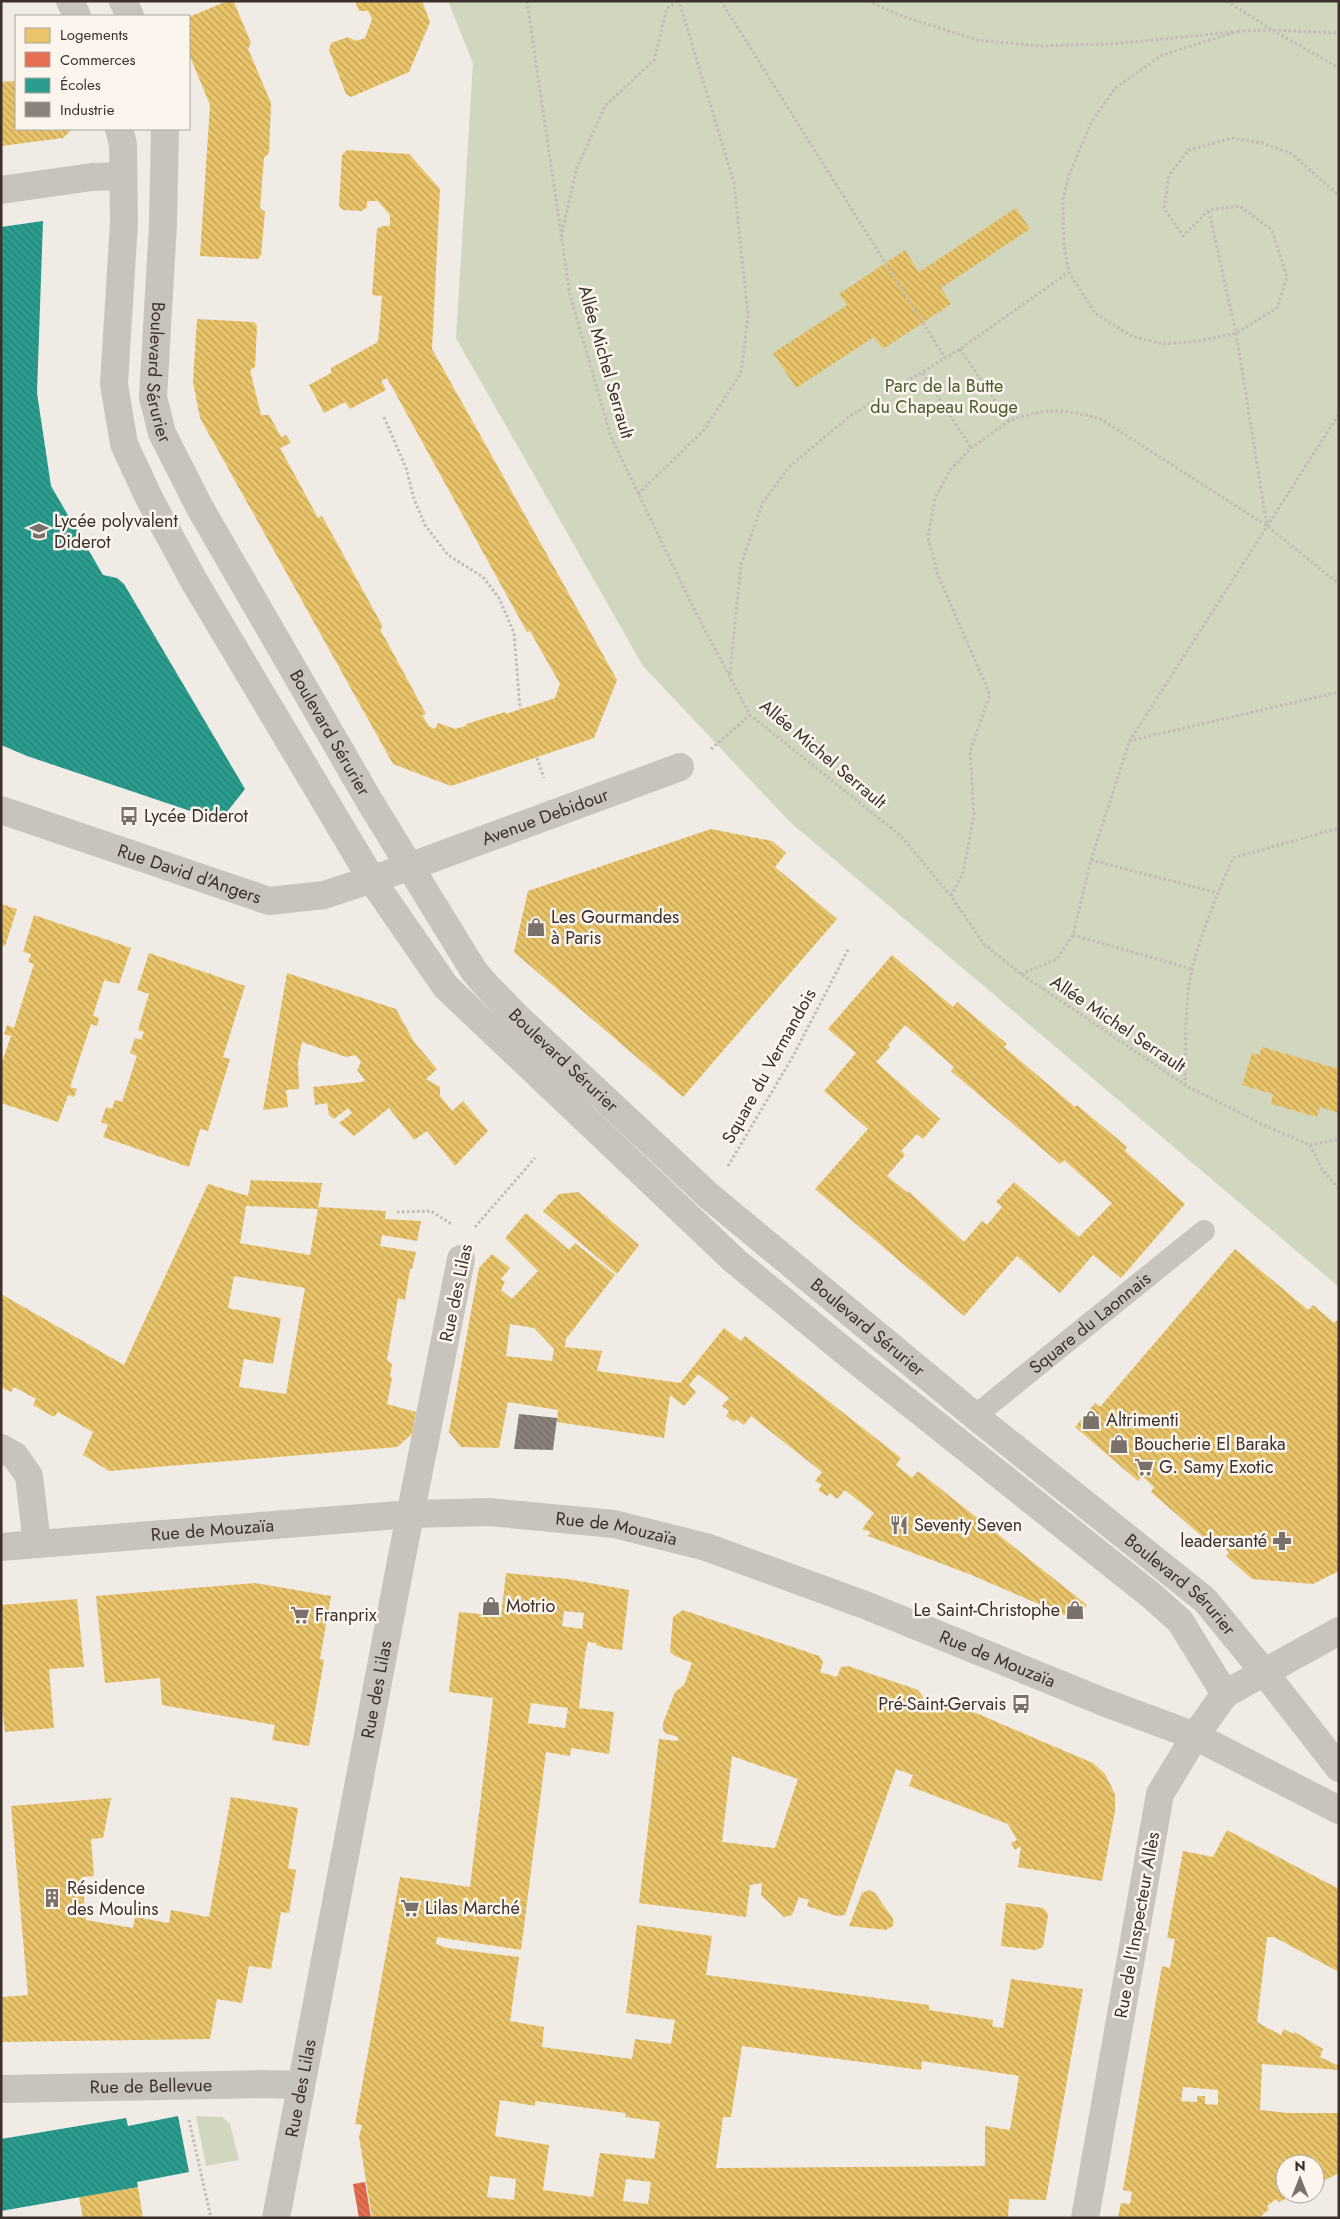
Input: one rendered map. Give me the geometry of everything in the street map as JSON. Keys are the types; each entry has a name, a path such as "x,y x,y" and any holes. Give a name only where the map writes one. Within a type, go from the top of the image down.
{"street":[{"path":"70,1 76,15"},
{"path":"123,1 130,15"},
{"name":"Boulevard Sérurier","path":"119,130 123,144 124,222 114,384 124,444 194,581 372,880 446,987 468,1011 735,1261 854,1359 1152,1596 1180,1621 1225,1694"},
{"name":"Boulevard Sérurier","path":"165,130 163,224 153,397 162,432 200,508 409,867 485,984 709,1196 975,1416 1205,1600 1339,1768"},
{"path":"1,190 92,177 122,176"},
{"name":"Avenue Debidour","path":"409,867 680,767"},
{"name":"Rue David d'Angers","path":"1,810 269,901 324,896 409,867"},
{"name":"Rue des Lilas","path":"276,2218 410,1514 461,1259"},
{"path":"1,1448 15,1456 29,1476 37,1544"},
{"name":"Rue de Mouzaïa","path":"1,1547 410,1514 489,1512 614,1524 706,1547 865,1605 1106,1703 1195,1736"},
{"name":"Rue de l'Inspecteur Allès","path":"1085,2218 1160,1794 1195,1736 1225,1694 1339,1631"},
{"path":"1195,1736 1339,1810"},
{"name":"Rue de Bellevue","path":"1,2089 263,2084 302,2085"}],"lane":[{"name":"Square du Laonnais","path":"975,1416 1204,1232"}],"path":[{"name":"Allée Michel Serrault","path":"527,1 560,240 570,295 611,437 695,611 750,715 900,836 951,896 984,944 1021,974 1185,1085 1268,1127 1310,1144"},
{"path":"560,240 577,167 605,106 654,60 667,8 679,1 734,184 748,316 741,372 704,430 638,494"},
{"path":"721,1 945,358"},
{"path":"868,1 899,15 977,40 1038,46 1112,44 1239,31 1272,30 1339,33"},
{"path":"1227,1 1272,30 1339,68"},
{"path":"1239,31 1162,55 1115,88 1091,123 1069,174 1063,199 1064,246 1069,272 1095,312 1131,336 1163,344 1199,341 1236,333 1278,308 1287,277 1272,230 1240,206 1209,210 1183,236 1164,208 1169,175 1189,150 1232,138 1262,143 1292,154 1339,196"},
{"path":"1209,210 1236,333 1267,526"},
{"path":"730,675 741,564 763,502 790,466 850,416 960,349 1069,272"},
{"path":"960,349 1009,421"},
{"path":"923,373 971,448"},
{"path":"951,896 963,873 974,815 970,751 990,695 938,575 928,537 935,498 951,469 971,448 1009,421 1048,410 1077,412 1101,419 1267,526 1339,584"},
{"path":"1021,974 1057,959 1073,935 1091,860 1129,742 1339,414"},
{"path":"384,417 406,468 414,499 425,525 448,555 482,577 499,598 514,633 520,709"},
{"path":"1129,742 1339,692"},
{"path":"680,767 717,745 750,715"},
{"path":"1185,1085 1186,1016 1192,969 1218,893 1233,858 1339,828"},
{"path":"1091,860 1218,893"},
{"path":"1073,935 1192,969"},
{"name":"Square du Vermandois","path":"709,1196 792,1058 849,948"},
{"path":"1339,1139 1310,1144 1322,1169 1339,1189"},
{"name":"Rue des Lilas","path":"461,1259 466,1239 474,1228 535,1158"},
{"path":"188,2117 212,2218"}],"green space":[{"name":"Parc de la Butte du Chapeau Rouge","path":"448,1 1339,1 1339,1287 790,822 643,666 456,338 473,63"},
{"path":"196,2116 222,2117 230,2124 239,2160 206,2166"}],"building: Logements":[{"path":"227,1 234,2 251,43 248,49 271,103 269,153 264,158 260,208 265,212 261,255 258,259 200,256 210,105 190,56 190,17"},
{"path":"355,1 422,1 430,22 409,72 351,97 346,94 329,50 331,43 348,37 356,41 365,38 372,19 368,11 359,11"},
{"path":"14,81 15,83 15,130 71,130 63,138 1,146 1,82"},
{"path":"347,150 409,154 440,189 432,349 617,680 594,738 451,786 393,764 200,418 193,382 197,319 254,322 257,326 255,367 250,370 261,415 269,415 281,437 286,435 291,443 280,448 318,518 322,516 383,627 380,629 426,714 422,715 429,726 435,729 438,723 455,729 466,726 466,724 505,712 506,714 555,698 560,684 530,631 527,632 387,378 381,381 386,390 350,409 345,402 324,413 309,385 331,373 331,368 378,342 382,296 372,295 377,229 382,226 390,226 390,215 378,201 367,201 367,207 362,211 343,210 339,206 342,155"},
{"path":"1016,208 1030,229 941,288 951,304 883,349 874,337 796,388 773,353 847,305 839,294 905,250 919,272"},
{"path":"711,829 772,841 786,853 775,867 837,919 683,1097 514,952 528,891"},
{"path":"1,904 17,909 5,946 1,945"},
{"path":"34,915 131,948 119,984 104,980 93,1016 99,1018 97,1026 91,1024 70,1087 77,1089 74,1097 68,1095 58,1122 1,1103 1,1065 11,1036 4,1034 7,1025 14,1028 34,964 28,962 31,954 23,952"},
{"path":"149,953 245,986 223,1057 230,1059 208,1131 200,1129 189,1167 103,1137 108,1125 101,1122 106,1107 112,1109 115,1100 122,1102 137,1056 130,1053 135,1038 141,1040 144,1032 138,1030 149,994 137,990"},
{"path":"892,955 953,1007 957,1002 1007,1044 1004,1047 1075,1107 1077,1105 1127,1147 1125,1151 1185,1204 1121,1278 1093,1255 1060,1293 1017,1256 964,1316 815,1189 868,1129 824,1091 856,1053 828,1029","holes":["905,1025 954,1067 951,1071 1060,1164 1064,1160 1112,1203 1079,1237 1014,1182 996,1202 1002,1207 987,1225 982,1221 964,1242 908,1191 908,1193 887,1176 905,1155 901,1151 917,1134 923,1139 940,1119 876,1062 890,1047 888,1045"]},
{"path":"287,973 396,1009 414,1042 437,1069 426,1079 440,1087 440,1096 452,1111 463,1101 488,1131 455,1166 427,1131 414,1140 389,1108 354,1136 339,1123 352,1113 348,1108 334,1119 329,1115 327,1103 315,1105 313,1087 362,1082 365,1080 357,1070 361,1062 356,1055 346,1057 302,1042 298,1062 299,1089 286,1090 288,1107 263,1110"},
{"path":"1262,1047 1339,1069 1339,1113 1320,1107 1317,1117 1271,1104 1273,1094 1242,1085 1252,1053 1259,1055"},
{"path":"251,1180 322,1183 318,1207 386,1211 385,1219 421,1221 417,1241 382,1235 380,1246 416,1252 412,1269 410,1269 405,1300 398,1298 387,1360 392,1364 390,1376 392,1378 387,1404 416,1412 412,1434 397,1447 109,1471 83,1455 93,1432 58,1412 54,1417 33,1405 36,1399 14,1387 11,1392 1,1387 1,1294 124,1365 208,1184 248,1196","holes":["246,1206 318,1209 310,1255 240,1243","234,1276 305,1288 286,1394 239,1387 244,1359 273,1364 281,1318 228,1308"]},
{"path":"578,1192 639,1245 617,1274 543,1211 559,1194"},
{"path":"526,1213 569,1250 575,1243 615,1275 566,1339 565,1347 602,1351 597,1371 680,1383 724,1328 741,1341 745,1336 901,1458 896,1465 912,1478 918,1471 1087,1605 1076,1620 969,1574 868,1536 871,1532 862,1529 874,1513 845,1490 837,1499 830,1493 827,1496 818,1490 822,1485 815,1481 822,1472 751,1416 744,1425 736,1419 734,1422 726,1416 729,1411 722,1406 729,1398 698,1374 689,1385 696,1392 684,1406 670,1395 664,1438 557,1422 558,1410 508,1402 499,1448 461,1447 449,1432 479,1268 492,1254 510,1268 501,1279 505,1282 501,1290 512,1299 538,1271 505,1238","holes":["510,1324 534,1328 554,1349 552,1361 506,1356"]},
{"path":"1235,1249 1308,1310 1313,1305 1334,1323 1339,1319 1339,1571 1313,1584 1252,1579 1226,1556 1229,1552 1216,1541 1212,1545 1151,1492 1154,1487 1142,1476 1138,1481 1075,1427 1095,1403 1100,1407"},
{"path":"506,1573 568,1579 629,1590 622,1650 605,1648 596,1645 596,1643 588,1642 585,1654 579,1708 614,1712 609,1754 571,1748 570,1756 546,1752 521,1950 437,1937 436,1944 447,1948 519,1957 510,2021 544,2027 542,2047 632,2059 635,2039 671,2044 675,2020 626,2013 637,1925 712,1936 706,1975 929,2005 929,2010 993,2020 992,2026 1003,2028 1011,1979 1083,1989 1046,2200 1009,2199 1008,2218 372,2218 359,2137 362,2125 355,2124 400,1877 470,1887 493,1698 449,1692 459,1612 501,1616","holes":["564,1611 584,1613 582,1629 562,1626","531,1703 568,1708 565,1728 528,1723","742,2046 921,2070 922,2061 1019,2076 1010,2130 985,2126 985,2166 716,2168 723,2117 731,2117","500,2100 535,2106 535,2101 625,2113 625,2117 660,2122 654,2159 600,2153 593,2197 543,2190 549,2145 495,2136","490,2176 516,2179 514,2200 487,2197","626,2179 651,2182 648,2204 623,2201"]},
{"path":"255,1583 331,1596 320,1659 324,1660 309,1746 272,1740 275,1725 162,1705 160,1678 105,1683 96,1596"},
{"path":"77,1599 84,1667 49,1669 54,1728 5,1732 1,1699 1,1605"},
{"path":"683,1610 819,1656 823,1662 820,1672 837,1677 841,1667 848,1666 918,1690 923,1697 920,1705 938,1712 943,1699 1093,1763 1105,1774 1115,1794 1115,1811 1102,1881 1018,1867 1021,1846 1015,1850 1011,1843 1017,1840 1008,1824 909,1786 913,1775 896,1769 845,1915 837,1916 807,1906 809,1900 799,1897 792,1915 784,1917 761,1895 762,1883 750,1885 746,1917 639,1903 659,1739 678,1741 678,1737 665,1733 663,1723 675,1692 684,1685 692,1663 670,1652 673,1617","holes":["732,1756 798,1779 775,1848 722,1842"]},
{"path":"231,1797 298,1808 288,1868 296,1870 289,1913 281,1912 271,1969 249,1966 242,2003 217,1999 210,2039 1,2042 1,1997 28,1995 11,1806 111,1798 103,1838 91,1839 94,1876 82,1877 86,1920 133,1928 135,1917 169,1923 171,1910 209,1917"},
{"path":"1227,1830 1339,1889 1339,1972 1274,1937 1267,1937 1257,2022 1281,2035 1284,2029 1293,2034 1295,2032 1323,2049 1320,2057 1339,2066 1339,2070 1262,2064 1260,2110 1288,2113 1339,2113 1339,2173 1325,2180 1325,2154 1275,2154 1275,2200 1267,2206 1269,2209 1259,2218 1118,2218 1121,2203 1130,2204 1132,2192 1123,2190 1162,1966 1170,1968 1175,1939 1167,1938 1183,1851 1213,1857","holes":["1183,2087 1218,2090 1218,2105 1205,2104 1205,2096 1197,2096 1197,2102 1181,2101"]},
{"path":"869,1890 875,1893 893,1919 893,1926 886,1930 849,1926 862,1893"},
{"path":"1006,1903 1043,1908 1046,1911 1048,1915 1043,1947 1035,1950 1001,1946"},
{"path":"138,2187 143,2218 83,2218 79,2197"}],"building: Commerces":[{"path":"365,2182 371,2218 359,2218 353,2184"}],"building: Écoles":[{"name":"Lycée polyvalent Diderot","path":"43,221 37,393 51,486 103,575 117,578 124,584 245,789 220,821 27,756 1,745 1,227"},
{"path":"178,2116 189,2172 137,2182 138,2187 1,2211 1,2139 126,2118 128,2126"}],"building: Industrie":[{"path":"519,1414 557,1418 553,1450 514,1449"}],"place":[{"name":"Lycée polyvalent Diderot","path":"39,531"},
{"name":"Lycée Diderot","path":"129,816"},
{"name":"Les Gourmandes à Paris","path":"536,927"},
{"name":"Altrimenti","path":"1091,1420"},
{"name":"Boucherie El Baraka","path":"1119,1444"},
{"name":"G. Samy Exotic","path":"1144,1467"},
{"name":"Seventy Seven","path":"899,1525"},
{"name":"leadersanté","path":"1282,1541"},
{"name":"Motrio","path":"491,1606"},
{"name":"Le Saint-Christophe","path":"1075,1610"},
{"name":"Franprix","path":"300,1615"},
{"name":"Pré-Saint-Gervais","path":"1021,1704"},
{"name":"Résidence des Moulins","path":"52,1898"},
{"name":"Lilas Marché","path":"410,1908"}]}
